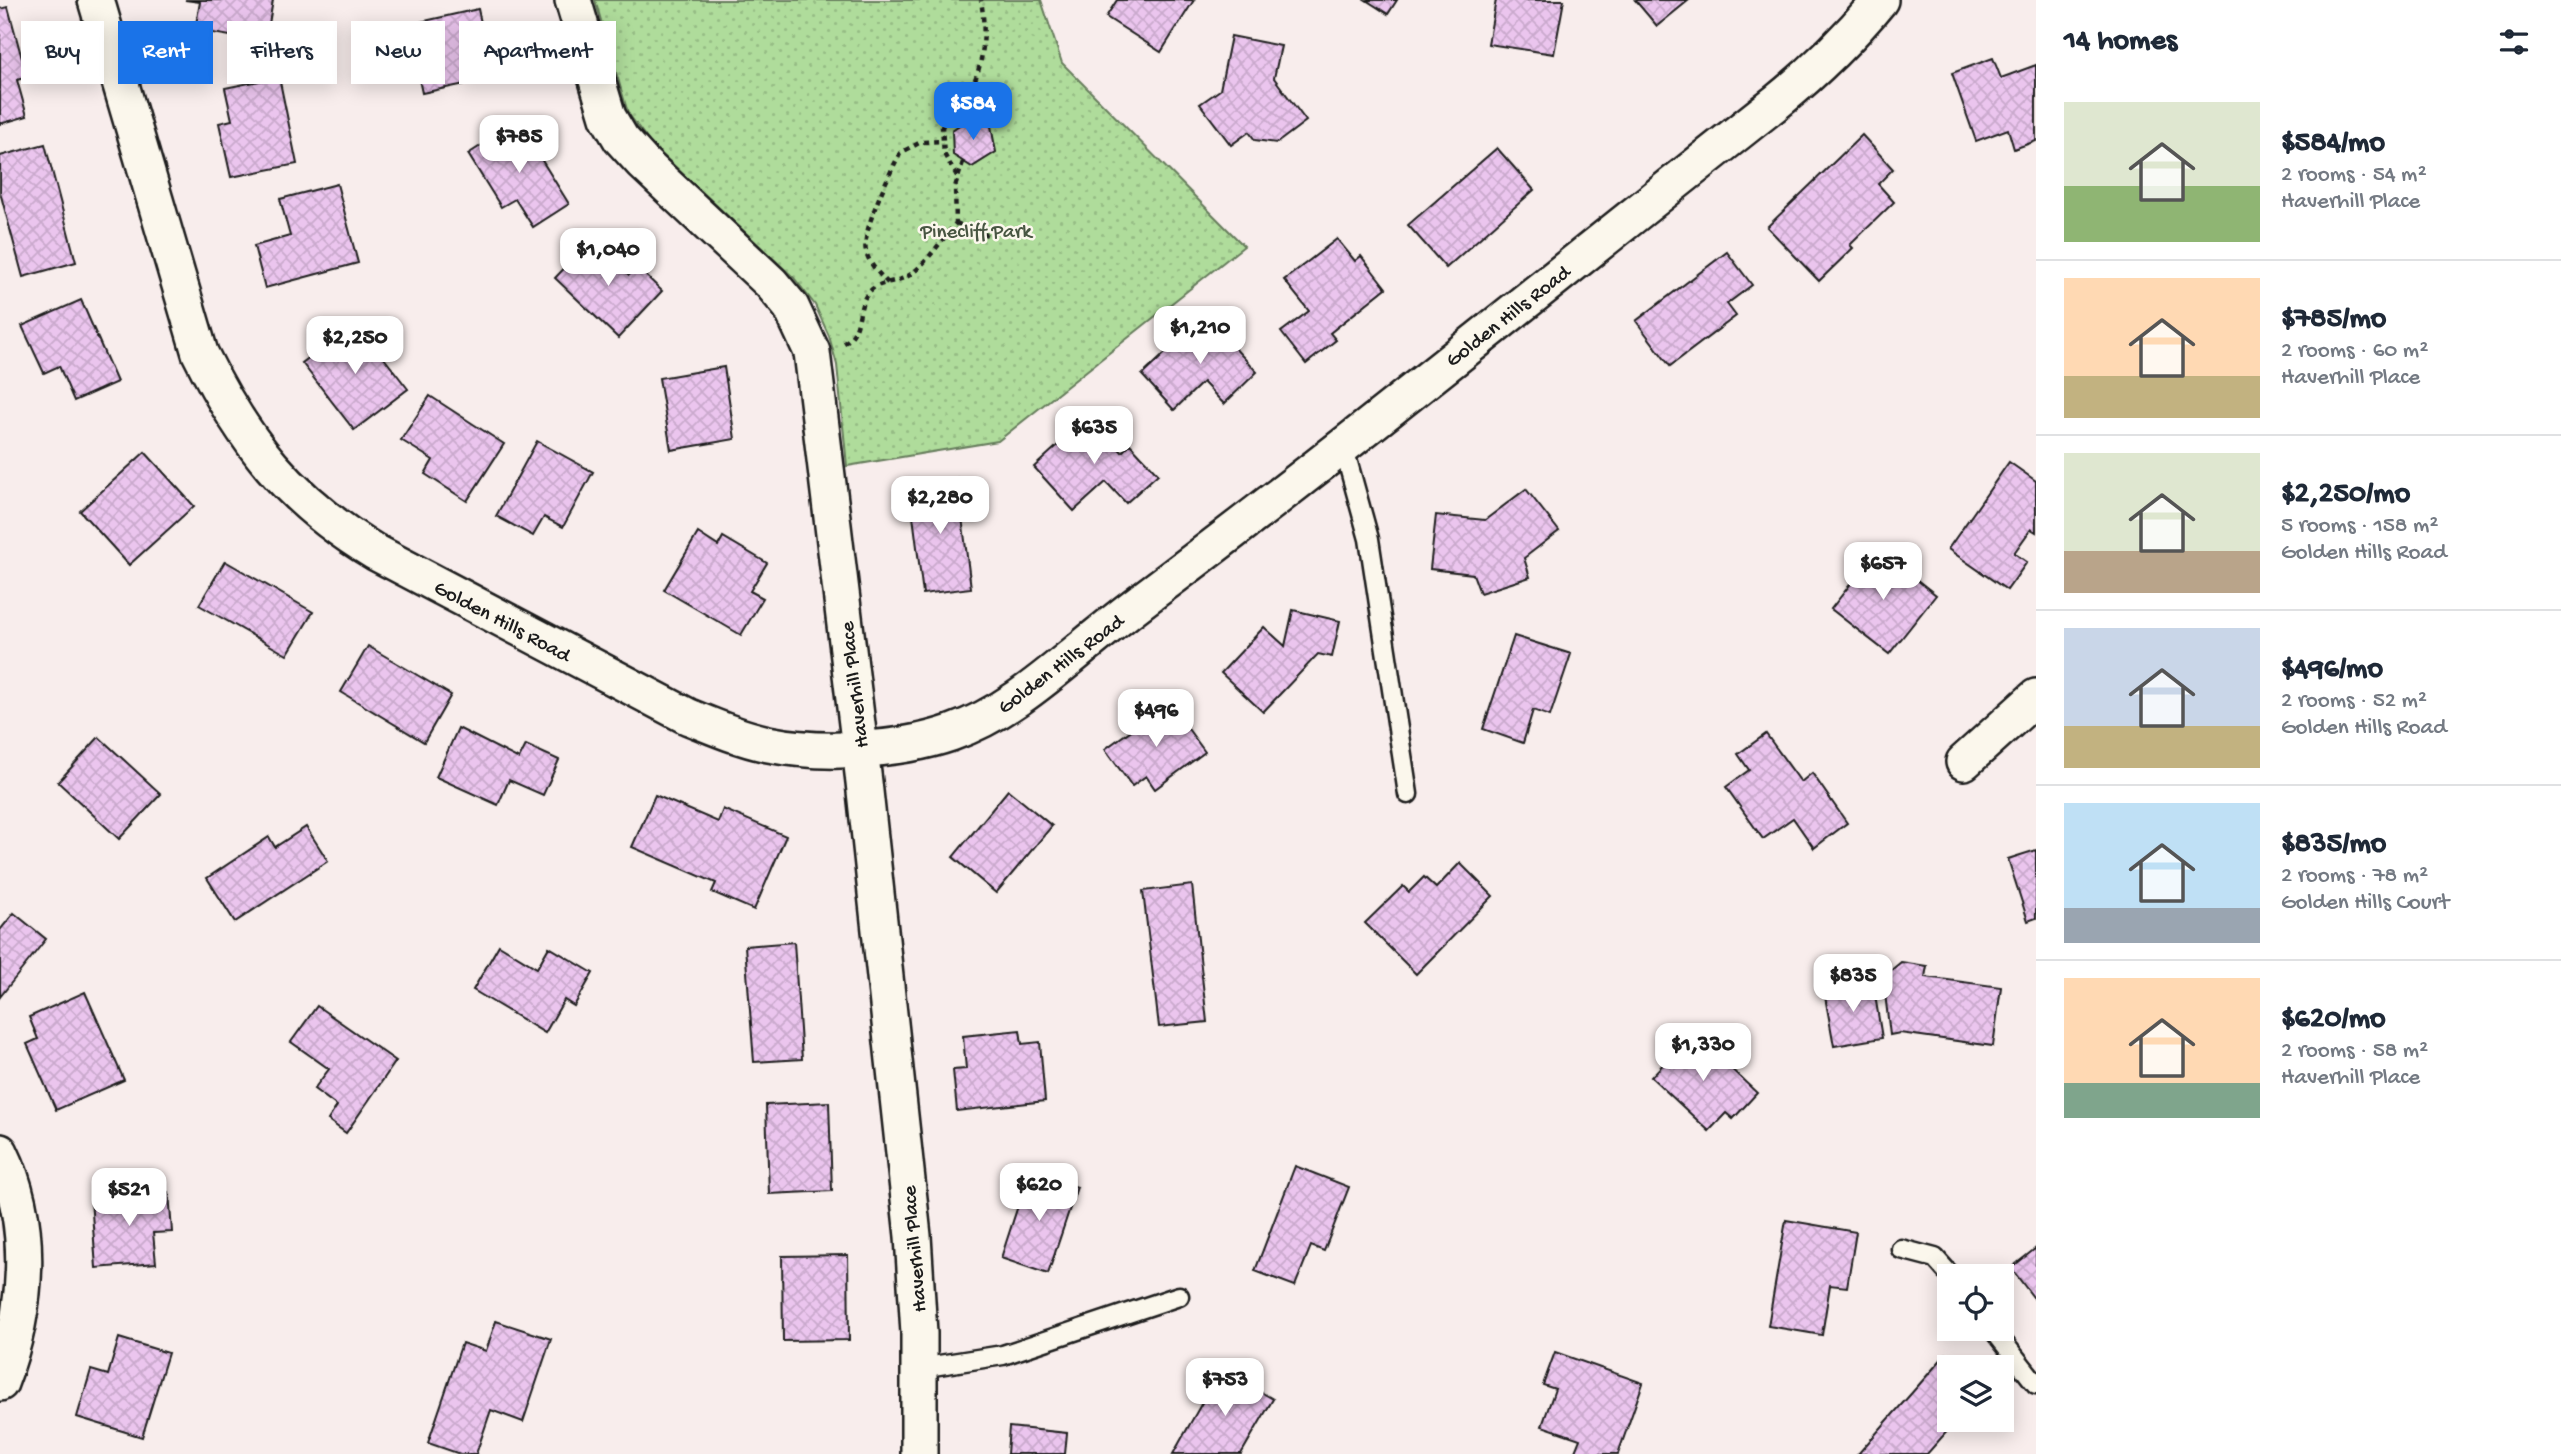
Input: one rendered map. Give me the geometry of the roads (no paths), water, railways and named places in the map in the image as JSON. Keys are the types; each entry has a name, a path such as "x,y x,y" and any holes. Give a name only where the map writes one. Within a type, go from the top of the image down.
{"street":[{"name":"Golden Hills Road","path":"96,0 200,353 223,399 251,441 282,479 311,508 342,532 375,552 687,716 732,734 768,744 812,749 860,748 925,740 988,718 1035,687 1123,615 1272,503 1778,102 1821,66 1880,0"},
{"name":"Haverhill Place","path":"573,0 608,117 621,139 771,283 791,307 813,352 860,748 913,1236 920,1368 919,1454"},
{"path":"1965,762 2036,697"},
{"path":"0,1152 18,1198 24,1279 9,1361 0,1383"}],"lane":[{"path":"1343,445 1369,539 1408,794"},
{"path":"1901,1249 1935,1258 1940,1264"},
{"path":"920,1368 1003,1355 1179,1296"},
{"path":"2002,1341 2036,1384"}],"park label":[{"name":"Pinecliff Park","path":"976,230"}]}
